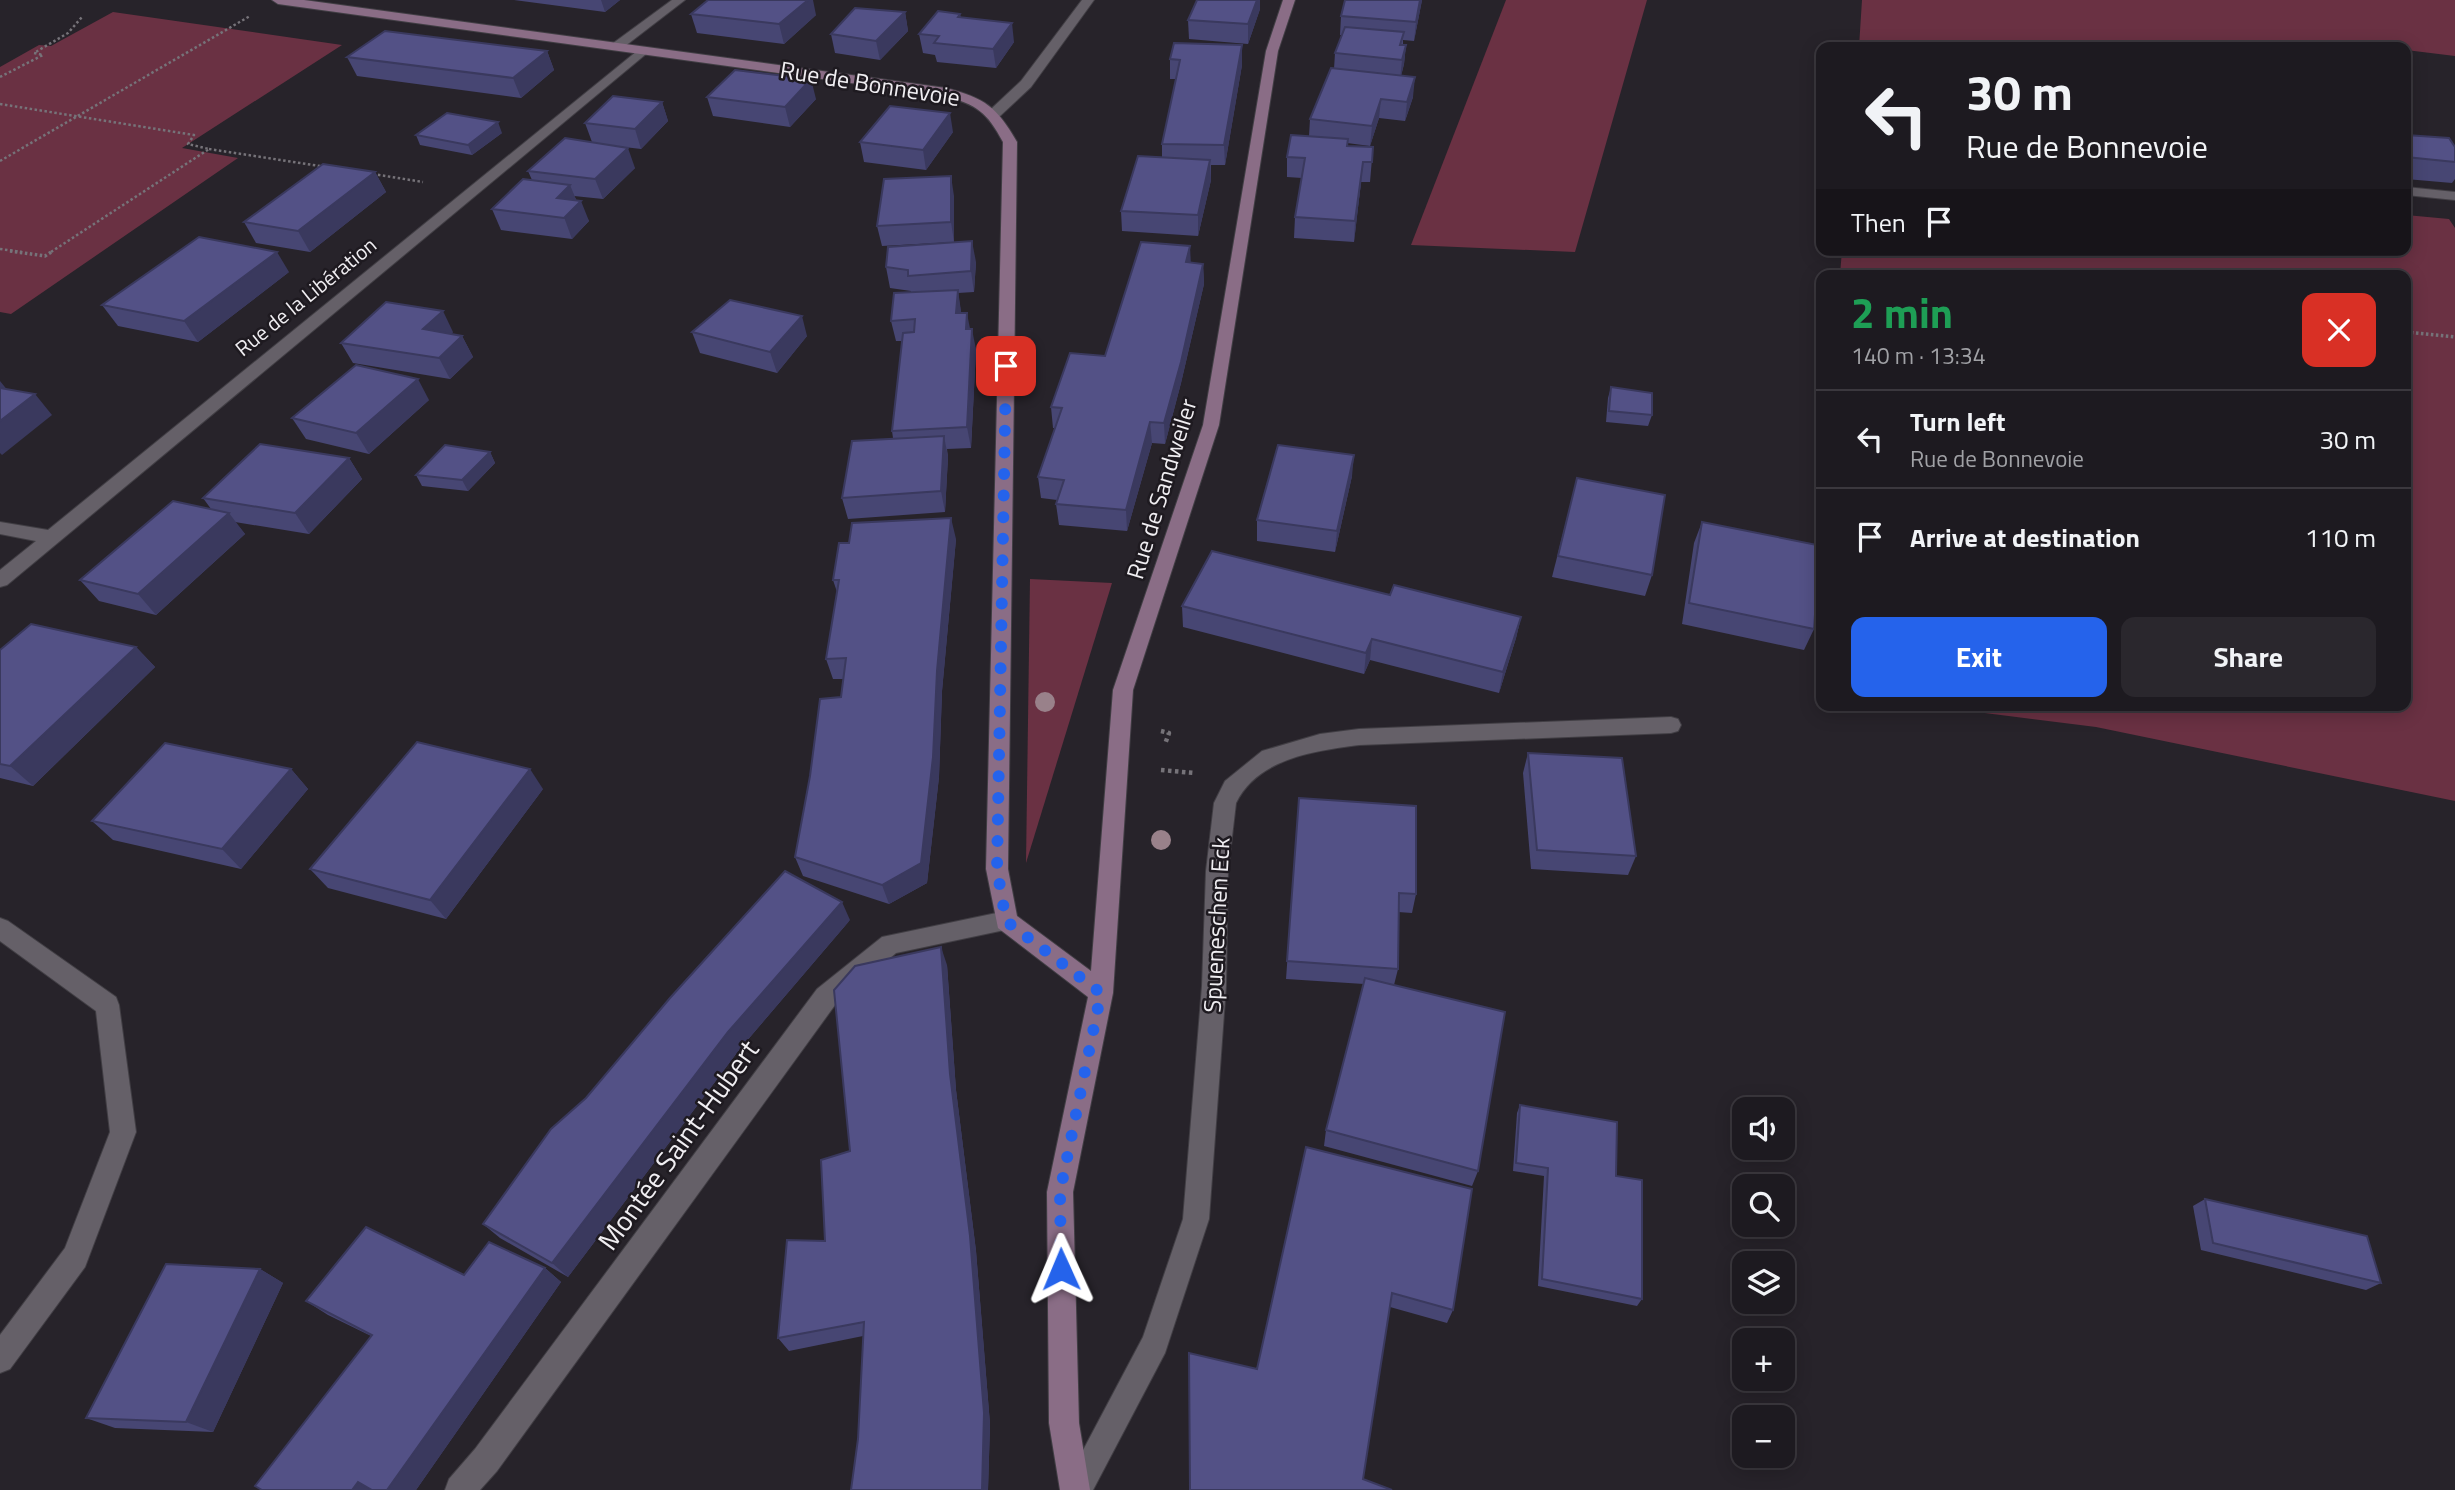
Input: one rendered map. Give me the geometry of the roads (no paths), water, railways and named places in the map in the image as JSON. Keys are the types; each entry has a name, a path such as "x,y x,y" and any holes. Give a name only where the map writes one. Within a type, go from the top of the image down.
{"main road":[{"name":"Rue de Bonnevoie","path":"278,0 946,92 974,100 995,113 1010,142 997,869 1006,921"},
{"name":"Rue de Sandweiler","path":"1101,993 1123,690 1211,425 1272,51 1289,0"},
{"path":"1006,921 1101,993 1060,1192 1064,1423 1076,1490"}],"street":[{"path":"615,47 678,0"},
{"path":"995,113 1026,84 1088,0"},
{"name":"Rue de la Libération","path":"0,580 642,51"},
{"path":"2411,192 2455,196"},
{"path":"0,528 51,537"},
{"name":"Spueneschen Eck","path":"1076,1490 1155,1343 1196,1219 1214,986 1217,871 1225,803 1233,787 1269,757 1320,742 1359,737 1671,725"},
{"name":"Montée Saint-Hubert","path":"460,1490 486,1460 826,997 890,944 1006,921"},
{"path":"0,928 107,1005 123,1132 75,1257 0,1359"}]}
